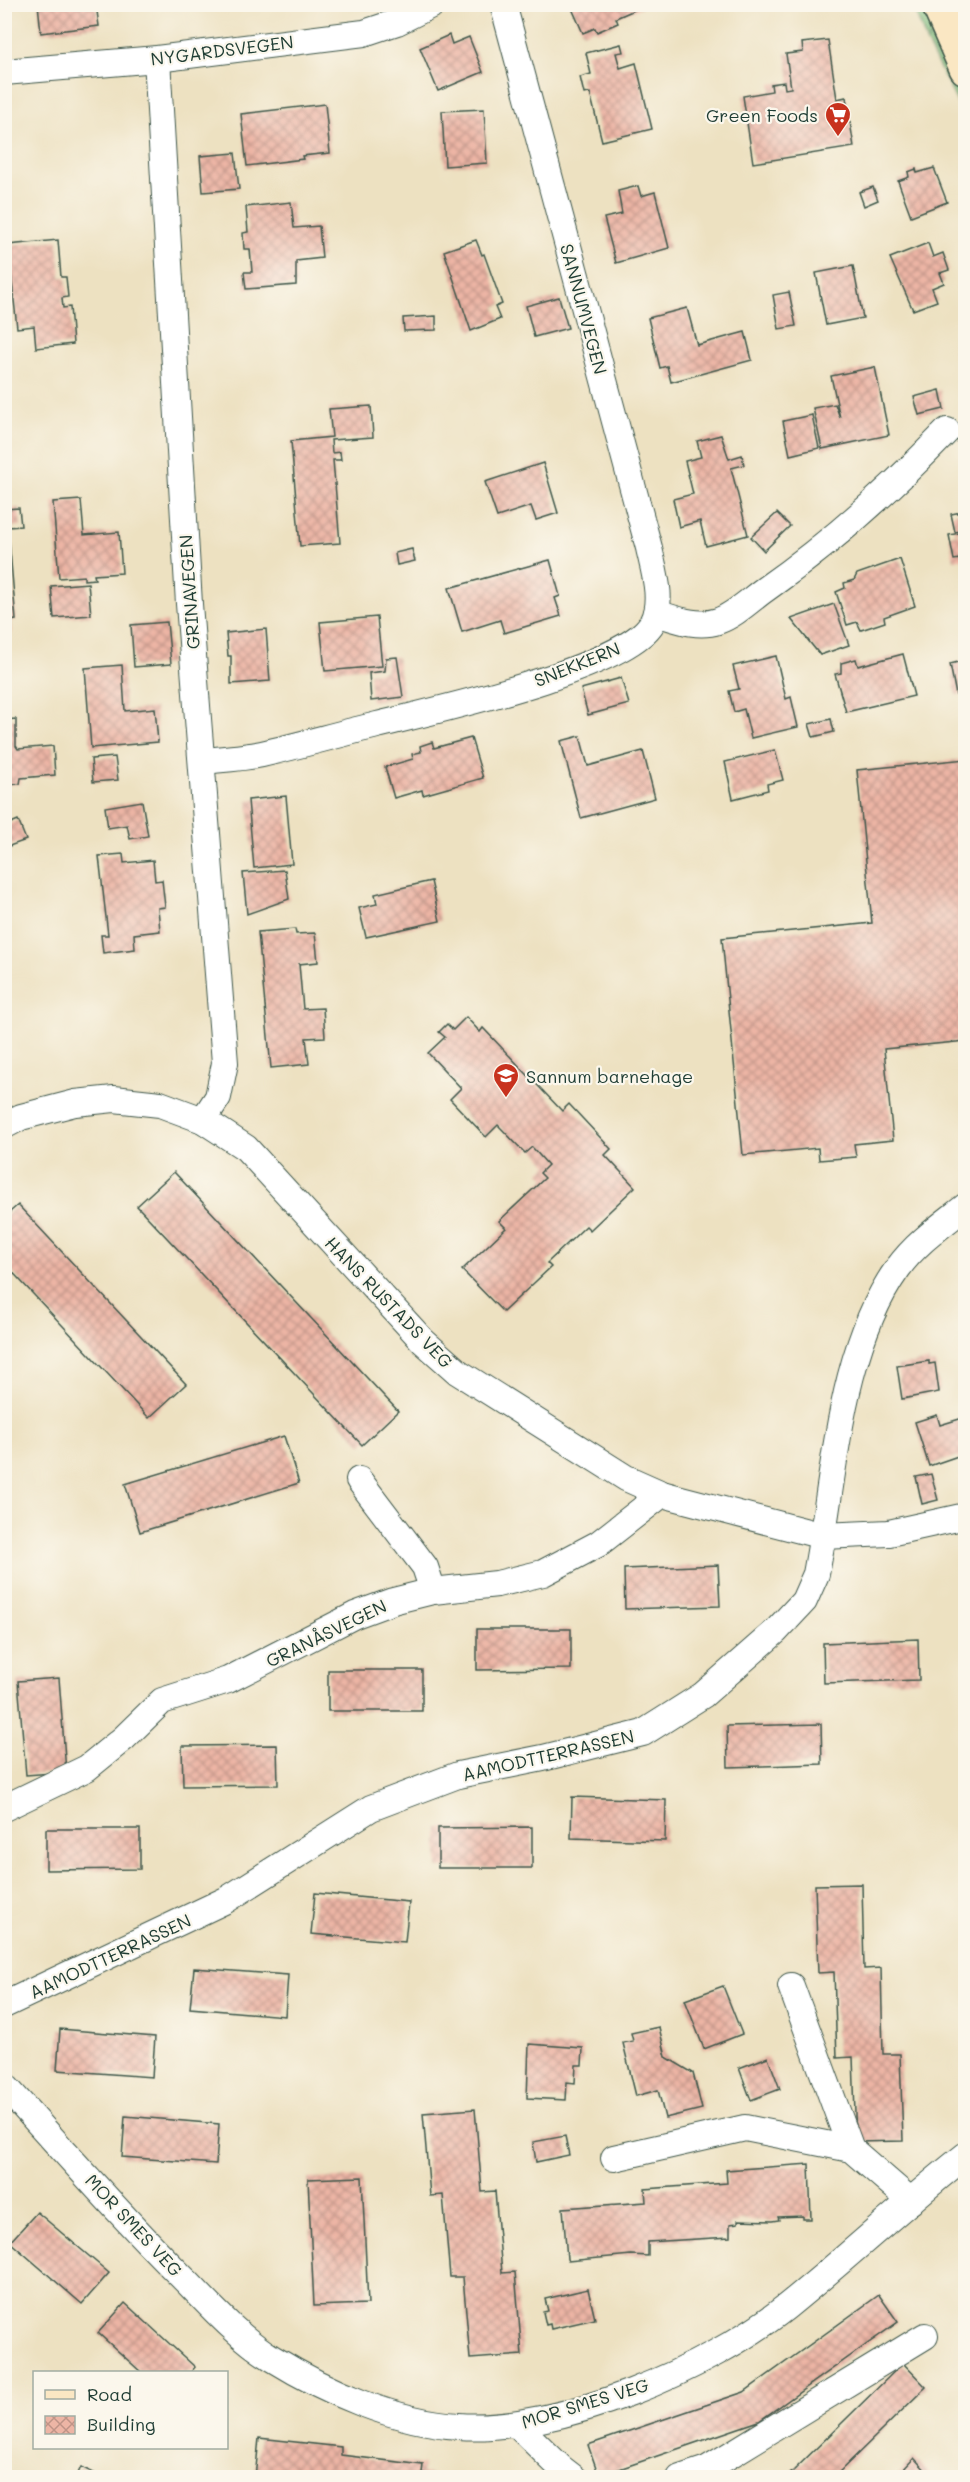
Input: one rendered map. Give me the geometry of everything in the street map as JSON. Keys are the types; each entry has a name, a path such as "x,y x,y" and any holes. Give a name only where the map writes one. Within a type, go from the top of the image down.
{"main road":[{"path":"938,4 966,68"}],"street":[{"name":"NYGARDSVEGEN","path":"4,72 157,58 364,33 397,22 433,4"},
{"name":"SANNUMVEGEN","path":"503,4 649,548 656,576 656,614"},
{"name":"GRINAVEGEN","path":"157,58 189,604 225,1063 218,1097 203,1120"},
{"path":"656,614 690,623 705,623 720,620 734,612 779,580 892,488 947,431"},
{"name":"SNEKKERN","path":"203,761 260,754 555,677 621,648 639,637 651,625 656,614"},
{"name":"HANS RUSTADS VEG","path":"4,1126 21,1117 75,1103 114,1099 160,1104 203,1120 246,1148 423,1341 458,1372 626,1478 662,1494 823,1536 889,1533 966,1516"},
{"name":"AAMODTTERRASSEN","path":"4,2005 226,1900 371,1808 458,1775 543,1758 643,1733 703,1695 776,1631 804,1601 816,1574 854,1361 872,1315 899,1267 917,1246 966,1206"},
{"path":"359,1480 424,1567 433,1591"},
{"name":"GRANÅSVEGEN","path":"4,1808 87,1768 124,1738 162,1701 228,1680 355,1615 393,1600 433,1591 498,1584 543,1573 598,1544 662,1494"},
{"path":"791,1986 851,2149 910,2201"},
{"name":"MOR SMES VEG","path":"4,2085 167,2263 224,2319 271,2358 370,2406 414,2420 460,2426 517,2425 622,2396 696,2365 783,2309 966,2155"},
{"path":"614,2158 745,2128 851,2149"},
{"path":"680,2478 707,2469 925,2336"},
{"path":"517,2425 574,2478"}],"green space":[{"path":"913,5 965,5 965,117 927,43"}],"building":[{"path":"38,4 96,4 99,26 41,33"},
{"path":"570,4 648,4 616,18 618,23 597,32 595,28 583,33"},
{"path":"449,35 452,44 469,37 483,72 438,91 420,48"},
{"path":"828,40 837,99 846,97 854,147 753,163 743,96 772,91 771,84 784,82 785,89 791,88 786,54 803,52 802,43"},
{"path":"621,44 623,52 616,53 620,68 636,63 652,129 602,141 590,93 584,94 580,77 591,74 586,53"},
{"path":"325,104 330,153 247,166 241,114"},
{"path":"484,109 487,163 445,166 442,111"},
{"path":"235,153 239,189 203,192 200,156"},
{"path":"934,168 947,202 911,216 898,181 909,177 908,172 916,169 917,173"},
{"path":"638,186 641,196 655,192 669,248 616,263 604,218 622,214 618,191"},
{"path":"873,187 878,200 864,206 859,192"},
{"path":"291,202 294,228 319,226 322,258 296,261 296,285 246,289 244,272 252,272 250,249 244,249 243,233 248,232 246,207"},
{"path":"58,240 61,277 66,277 68,297 62,298 63,308 70,307 73,344 36,348 34,326 17,328 8,245"},
{"path":"476,240 482,255 484,254 502,304 495,307 500,319 471,331 444,251"},
{"path":"928,243 933,257 943,253 949,270 940,273 944,283 932,288 937,301 913,310 890,258"},
{"path":"853,266 863,318 826,325 816,273"},
{"path":"789,292 796,326 779,329 773,295"},
{"path":"559,297 568,328 534,337 526,306"},
{"path":"687,308 697,345 745,332 752,360 671,382 667,366 660,368 648,318"},
{"path":"436,316 436,330 404,331 403,318"},
{"path":"875,367 889,435 822,449 813,408 835,404 840,418 831,376"},
{"path":"940,390 944,409 919,415 914,397"},
{"path":"371,406 373,437 331,440 332,453 340,452 341,460 333,460 340,543 300,546 291,441 332,437 329,409"},
{"path":"812,415 819,448 790,455 783,421"},
{"path":"721,435 729,459 742,455 744,465 731,468 748,535 706,546 700,521 679,527 673,499 693,494 685,461 701,457 697,441"},
{"path":"543,463 558,513 536,520 531,506 497,517 485,482"},
{"path":"81,500 84,535 119,532 122,573 94,575 95,579 84,580 84,576 59,578 53,502"},
{"path":"19,508 21,526 8,527 16,620 10,621 12,634 4,635 4,509"},
{"path":"966,511 966,530 955,532 951,514"},
{"path":"777,513 790,526 764,551 751,537"},
{"path":"966,532 966,558 954,560 949,535"},
{"path":"412,549 415,561 397,565 395,553"},
{"path":"900,559 915,606 884,617 885,622 861,630 857,622 847,625 836,592 845,588 844,583 854,580 857,574"},
{"path":"550,560 560,596 555,598 561,616 504,633 500,620 462,632 449,588"},
{"path":"88,583 91,615 54,618 51,586"},
{"path":"834,604 849,645 820,655 791,619"},
{"path":"377,617 382,666 325,671 320,622"},
{"path":"167,622 171,664 134,667 131,625"},
{"path":"266,629 270,681 231,684 231,656 228,656 226,633"},
{"path":"903,654 914,696 846,712 835,674 841,673 841,663 856,659 858,666"},
{"path":"776,656 786,699 791,697 798,727 751,738 744,709 734,712 729,691 739,689 733,666"},
{"path":"397,657 403,697 371,701 369,673 385,671 386,658"},
{"path":"966,660 966,693 956,695 950,664"},
{"path":"122,665 125,711 155,708 158,742 91,748 85,668"},
{"path":"621,678 629,704 588,715 581,689"},
{"path":"16,719 18,749 53,746 55,775 21,778 20,784 4,785 4,720"},
{"path":"831,719 834,732 813,737 809,724"},
{"path":"580,736 588,766 643,751 655,798 581,818 561,741"},
{"path":"471,738 483,778 423,795 422,790 394,798 385,767 413,759 412,754 421,752 420,746 432,742 434,748"},
{"path":"775,750 783,780 767,784 768,790 733,799 725,762"},
{"path":"115,757 118,780 93,782 91,759"},
{"path":"966,759 966,1041 884,1049 893,1140 854,1144 856,1157 819,1160 818,1148 743,1155 722,938 872,923 857,770"},
{"path":"286,796 292,864 254,868 248,800"},
{"path":"142,801 148,836 130,839 127,825 108,828 105,807"},
{"path":"18,820 26,840 4,848 4,826"},
{"path":"123,854 124,863 153,860 155,881 162,880 165,907 158,908 160,931 134,934 135,949 103,953 101,935 108,935 99,856"},
{"path":"285,870 289,899 247,914 243,873"},
{"path":"431,881 440,921 366,937 359,908 377,904 375,894"},
{"path":"295,929 296,934 315,933 318,962 299,964 303,1009 323,1008 325,1037 306,1038 309,1064 271,1068 258,932"},
{"path":"466,1017 480,1032 483,1028 562,1111 569,1104 611,1149 605,1155 635,1187 590,1230 586,1226 547,1263 551,1267 503,1312 462,1270 506,1228 499,1221 545,1178 540,1173 548,1165 532,1147 525,1153 498,1125 486,1137 450,1099 461,1088 428,1053 445,1037 439,1032 447,1024 453,1030"},
{"path":"174,1172 398,1411 362,1445 137,1206"},
{"path":"18,1205 186,1384 149,1418 4,1263 4,1217"},
{"path":"929,1361 929,1364 935,1363 939,1392 902,1399 897,1366"},
{"path":"937,1415 940,1425 966,1417 966,1477 958,1456 929,1466 915,1422"},
{"path":"284,1436 299,1483 140,1532 125,1484"},
{"path":"931,1474 938,1500 922,1504 916,1477"},
{"path":"718,1565 720,1606 625,1609 624,1569"},
{"path":"477,1629 571,1629 571,1669 477,1670"},
{"path":"918,1639 919,1680 824,1683 823,1643"},
{"path":"328,1670 422,1670 422,1711 328,1711"},
{"path":"59,1678 66,1772 26,1775 18,1681"},
{"path":"821,1724 822,1764 728,1767 727,1726"},
{"path":"277,1745 278,1785 183,1786 182,1746"},
{"path":"572,1797 666,1800 665,1841 571,1838"},
{"path":"532,1827 532,1868 438,1868 438,1828"},
{"path":"46,1829 140,1829 140,1869 46,1870"},
{"path":"862,1884 864,1969 881,1968 883,2054 900,2054 903,2141 856,2142 853,2057 837,2058 834,1972 818,1973 815,1885"},
{"path":"315,1893 409,1902 405,1942 311,1934"},
{"path":"194,1968 288,1975 285,2016 190,2008"},
{"path":"723,1986 742,2034 704,2049 685,2000"},
{"path":"659,2027 666,2057 693,2073 702,2109 665,2118 658,2090 636,2096 623,2043 633,2041 631,2033"},
{"path":"60,2029 155,2037 152,2077 57,2070"},
{"path":"529,2044 583,2048 582,2065 576,2065 575,2083 567,2082 566,2100 527,2098"},
{"path":"768,2057 780,2089 751,2100 739,2068"},
{"path":"475,2109 482,2192 495,2191 502,2273 515,2272 522,2355 470,2359 463,2277 450,2277 443,2195 430,2196 423,2113"},
{"path":"125,2116 219,2124 216,2164 122,2157"},
{"path":"565,2136 569,2155 536,2162 533,2142"},
{"path":"809,2164 811,2219 803,2219 803,2216 778,2217 779,2220 772,2221 738,2220 738,2223 730,2224 730,2237 648,2242 648,2256 631,2255 568,2261 567,2259 563,2208 646,2202 645,2189 727,2183 726,2170"},
{"path":"362,2177 368,2304 314,2306 308,2179"},
{"path":"37,2212 109,2273 82,2304 10,2242"},
{"path":"588,2289 595,2319 551,2329 550,2324 546,2325 543,2312 548,2311 545,2299"},
{"path":"879,2295 898,2322 759,2421 599,2476 588,2445 744,2392"},
{"path":"125,2303 195,2367 192,2371 140,2371 98,2333"},
{"path":"903,2363 926,2387 833,2478 786,2478"},
{"path":"259,2438 341,2447 341,2455 423,2465 422,2473 452,2478 255,2478"},
{"path":"914,2458 933,2478 895,2478 901,2472"},
{"path":"81,2467 104,2478 76,2478"}],"place":[{"name":"Green Foods","path":"838,138"},
{"name":"Sannum barnehage","path":"506,1099"}]}
